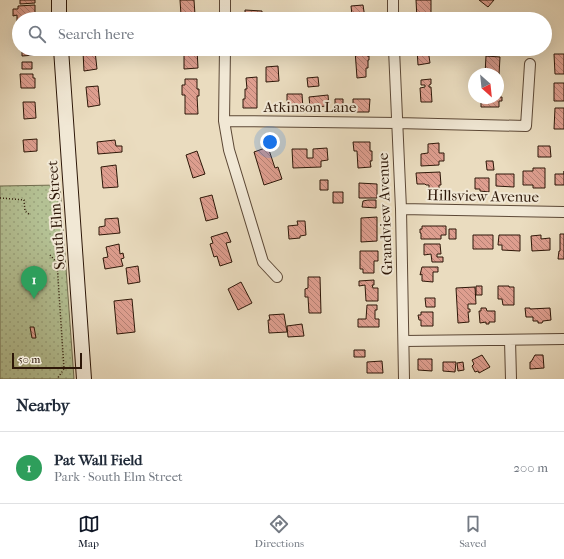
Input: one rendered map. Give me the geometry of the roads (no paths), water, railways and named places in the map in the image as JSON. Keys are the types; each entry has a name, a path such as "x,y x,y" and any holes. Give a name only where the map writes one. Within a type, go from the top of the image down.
{"main road":[{"path":"59,0 59,12"},
{"name":"South Elm Street","path":"61,56 84,379"}],"street":[{"path":"225,0 225,12"},
{"path":"393,0 394,12"},
{"path":"225,56 224,122 229,150 262,262 277,277"},
{"name":"Grandview Avenue","path":"394,56 404,379"},
{"name":"Atkinson Lane","path":"224,122 397,123 526,126 530,64"},
{"name":"Hillsview Avenue","path":"400,209 564,212"},
{"path":"404,342 564,339"},
{"path":"510,340 511,379"}],"place":[{"name":"Pat Wall Field","path":"34,299"}]}
